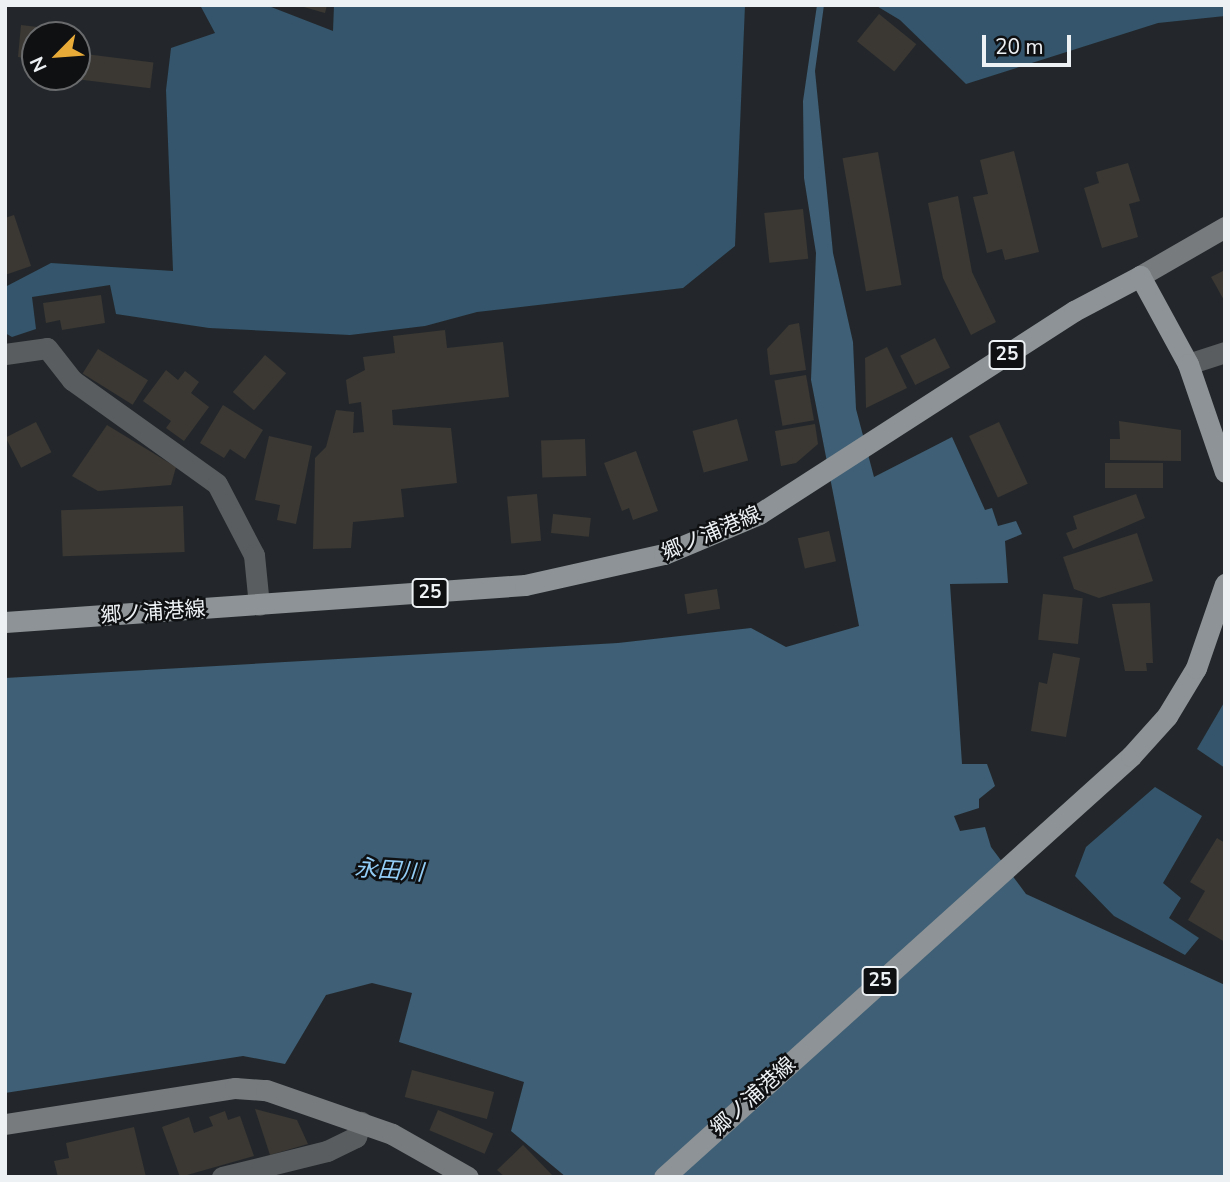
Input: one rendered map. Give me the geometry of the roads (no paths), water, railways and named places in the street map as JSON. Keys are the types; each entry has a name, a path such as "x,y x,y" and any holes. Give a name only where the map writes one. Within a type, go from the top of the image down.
{"main road":[{"path":"1140,276 1188,364 1225,471"},
{"name":"郷ノ浦港線","path":"5,622 525,585 602,572 713,536 830,470 1140,276"},
{"name":"郷ノ浦港線","path":"664,1177 1097,785 1167,716 1196,668 1225,584"}],"street":[{"path":"1140,276 1225,227"},
{"path":"5,354 47,348 72,380 217,484 254,555 259,605"},
{"path":"1188,364 1225,352"},
{"path":"5,1124 235,1088 307,1101 361,1122 468,1177"},
{"path":"222,1177 327,1151 356,1137 361,1122"}],"water":[{"name":"永田川","path":"817,5 824,5 815,71 833,253 853,342 856,409 874,477 952,437 985,510 992,508 998,526 1016,521 1022,534 1005,541 1008,583 950,584 962,764 987,764 995,786 979,799 979,808 954,816 960,831 985,827 991,847 1026,894 1225,985 1225,1177 566,1177 511,1131 524,1082 399,1042 412,993 372,983 326,995 285,1064 243,1056 5,1093 5,678 618,643 751,628 786,647 859,626 811,380 816,253 804,178 803,101"}]}
